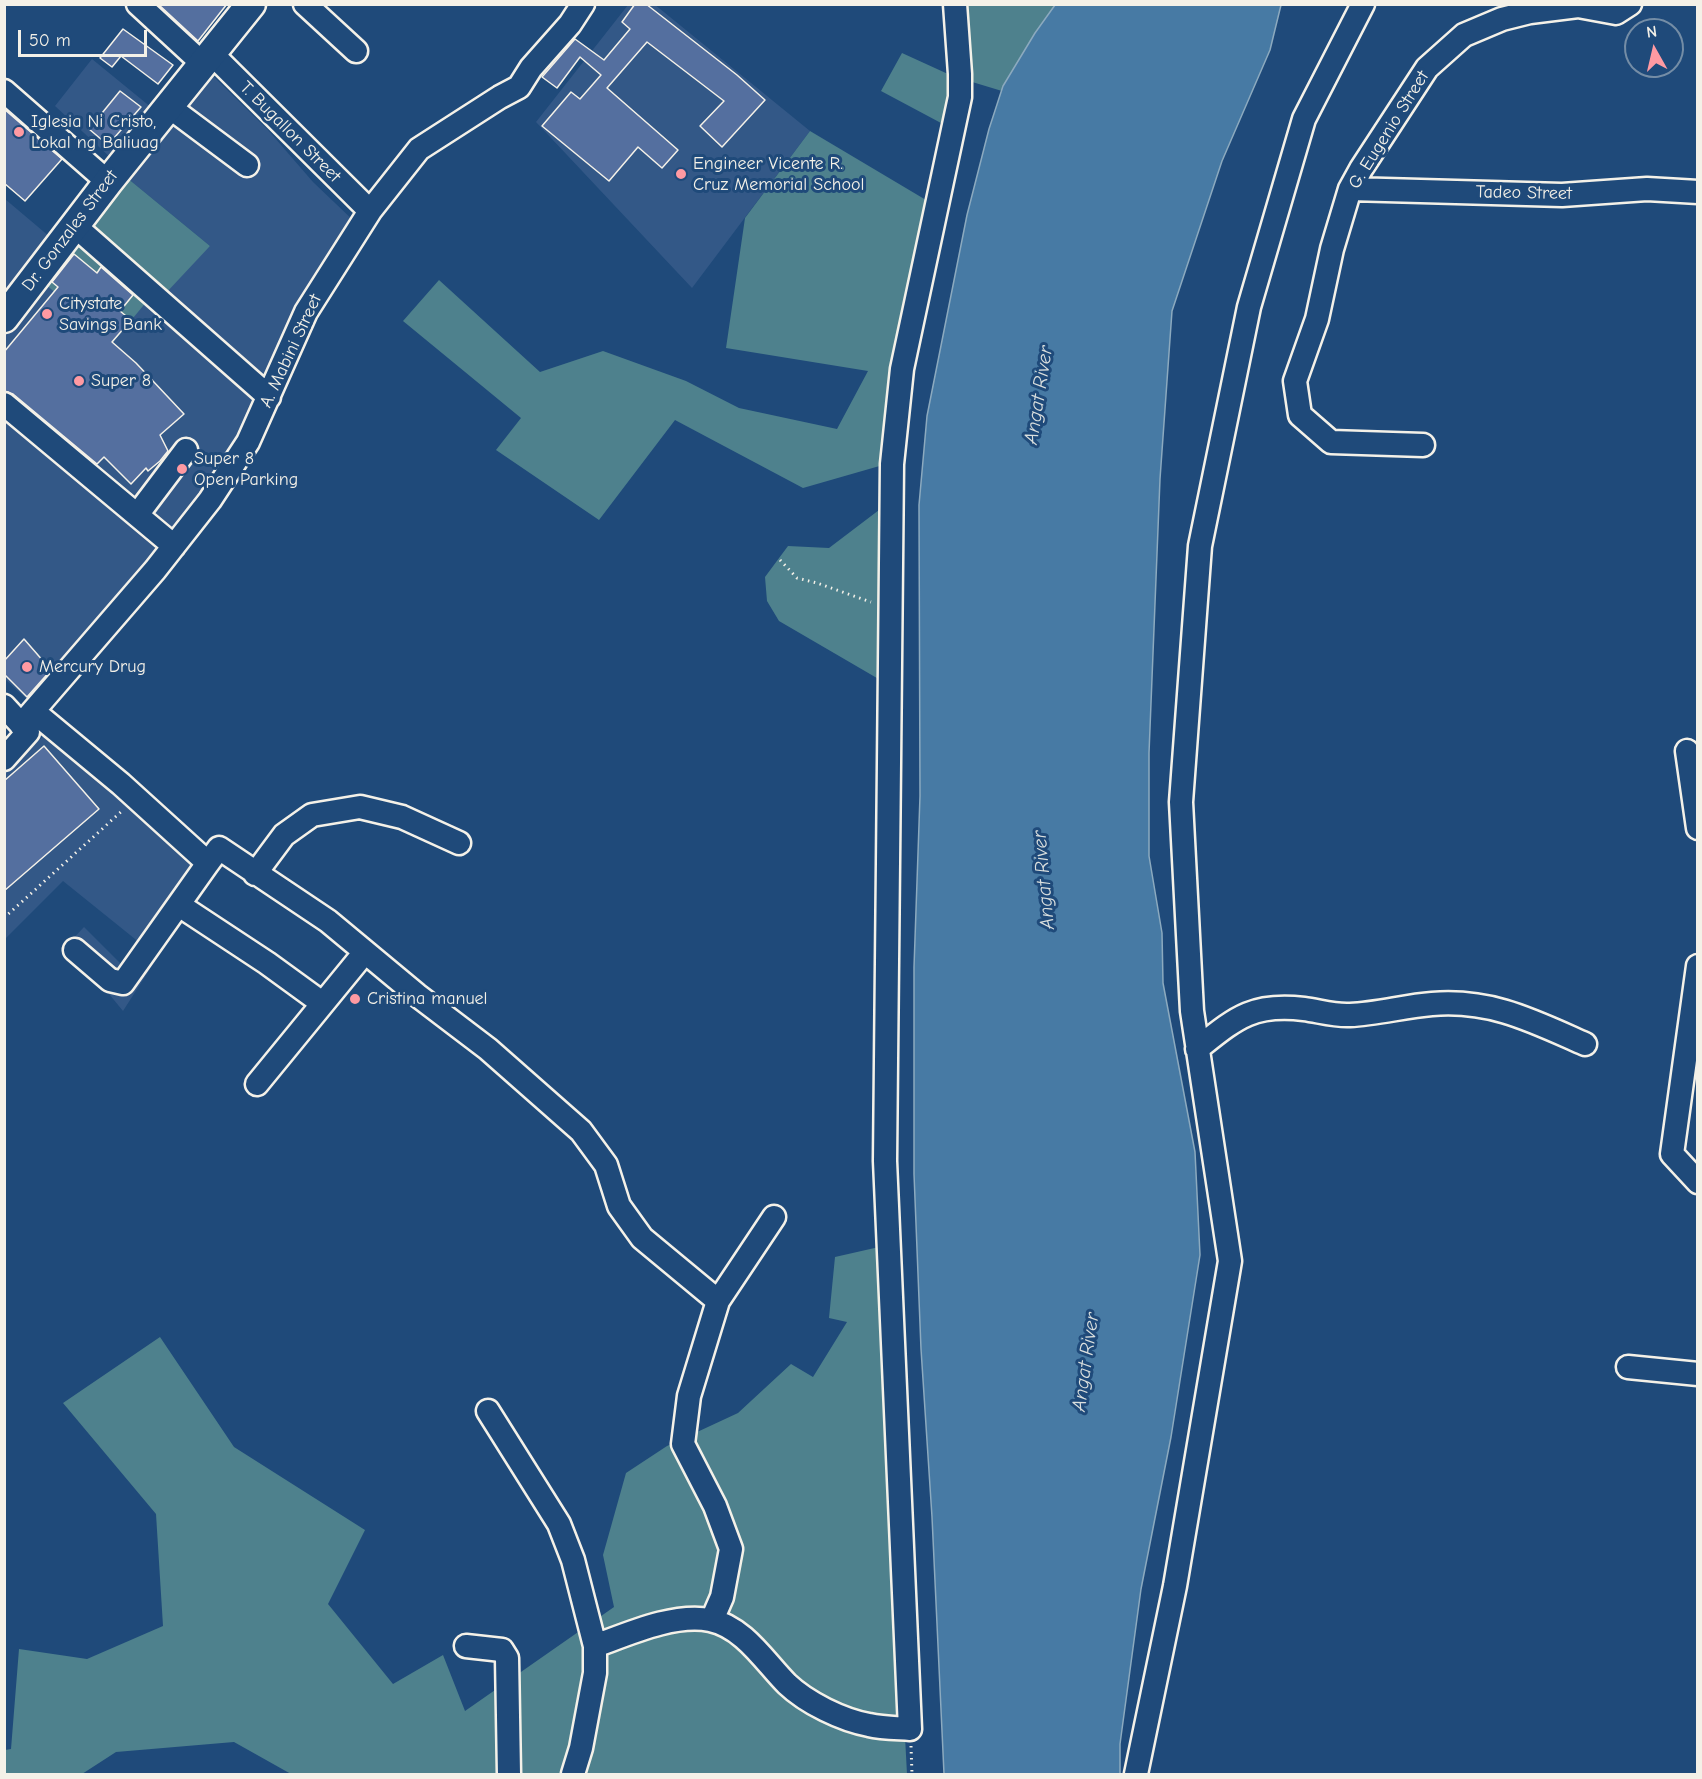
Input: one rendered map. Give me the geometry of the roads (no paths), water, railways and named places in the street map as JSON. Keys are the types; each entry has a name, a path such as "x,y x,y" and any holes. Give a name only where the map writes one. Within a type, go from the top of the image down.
{"main road":[{"name":"Dr. Gonzales Street","path":"4,318 108,182 250,4"}],"street":[{"name":"T. Bugallon Street","path":"138,4 206,58 370,211"},
{"path":"305,4 356,51"},
{"name":"A. Mabini Street","path":"4,759 28,722 210,500 248,442 306,312 370,211 419,149 519,87 531,68 570,24 583,4"},
{"path":"595,1646 661,1624 691,1619 712,1620 733,1630 747,1641 789,1685 819,1705 868,1725 910,1729 885,1161 892,464 902,369 960,97 955,4"},
{"path":"1136,1774 1175,1586 1230,1261 1192,1011 1181,802 1200,546 1249,307 1304,119 1363,4"},
{"name":"G. Eugenio Street","path":"1424,445 1331,442 1300,415 1294,381 1317,319 1332,249 1350,189 1427,68 1464,35 1502,19 1530,12 1578,6 1616,13 1630,4"},
{"path":"4,91 108,182"},
{"path":"168,106 247,165"},
{"name":"Tadeo Street","path":"1350,189 1562,195 1647,189 1698,192"},
{"path":"75,226 269,397"},
{"path":"4,404 174,546"},
{"path":"137,514 186,450"},
{"path":"4,706 136,798 208,863"},
{"path":"1687,751 1698,828"},
{"path":"255,874 284,835 312,815 360,807 402,817 459,843"},
{"path":"75,950 110,980 123,982 219,848 328,921 417,995 488,1049 581,1131 606,1164 619,1206 642,1238 718,1300"},
{"path":"179,905 267,963 322,1003"},
{"path":"257,1084 365,952"},
{"path":"1698,966 1672,1154 1698,1182"},
{"path":"1197,1049 1227,1024 1245,1014 1268,1008 1301,1009 1349,1015 1443,1003 1473,1003 1521,1015 1585,1044"},
{"path":"712,1620 722,1597 731,1549 715,1506 683,1444 689,1396 718,1300 774,1216"},
{"path":"1628,1367 1698,1374"},
{"path":"488,1411 559,1524 573,1560 595,1646 595,1673 581,1748 573,1774"},
{"path":"466,1646 502,1650 507,1658 509,1774"}],"water":[{"name":"Angat River","path":"1055,5 1281,5 1270,50 1222,161 1172,311 1160,479 1149,753 1149,856 1162,933 1163,983 1195,1152 1200,1255 1171,1437 1141,1589 1120,1744 1120,1774 944,1774 914,1174 914,967 920,796 919,505 927,416 967,215 989,129 1003,86"}],"place":[{"name":"Iglesia Ni Cristo, Lokal ng Baliuag","path":"19,132"},
{"name":"Engineer Vicente R. Cruz Memorial School","path":"681,174"},
{"name":"Citystate Savings Bank","path":"47,314"},
{"name":"Super 8","path":"79,381"},
{"name":"Super 8 Open Parking","path":"182,469"},
{"name":"Mercury Drug","path":"27,667"},
{"name":"Cristina manuel","path":"355,999"}]}
